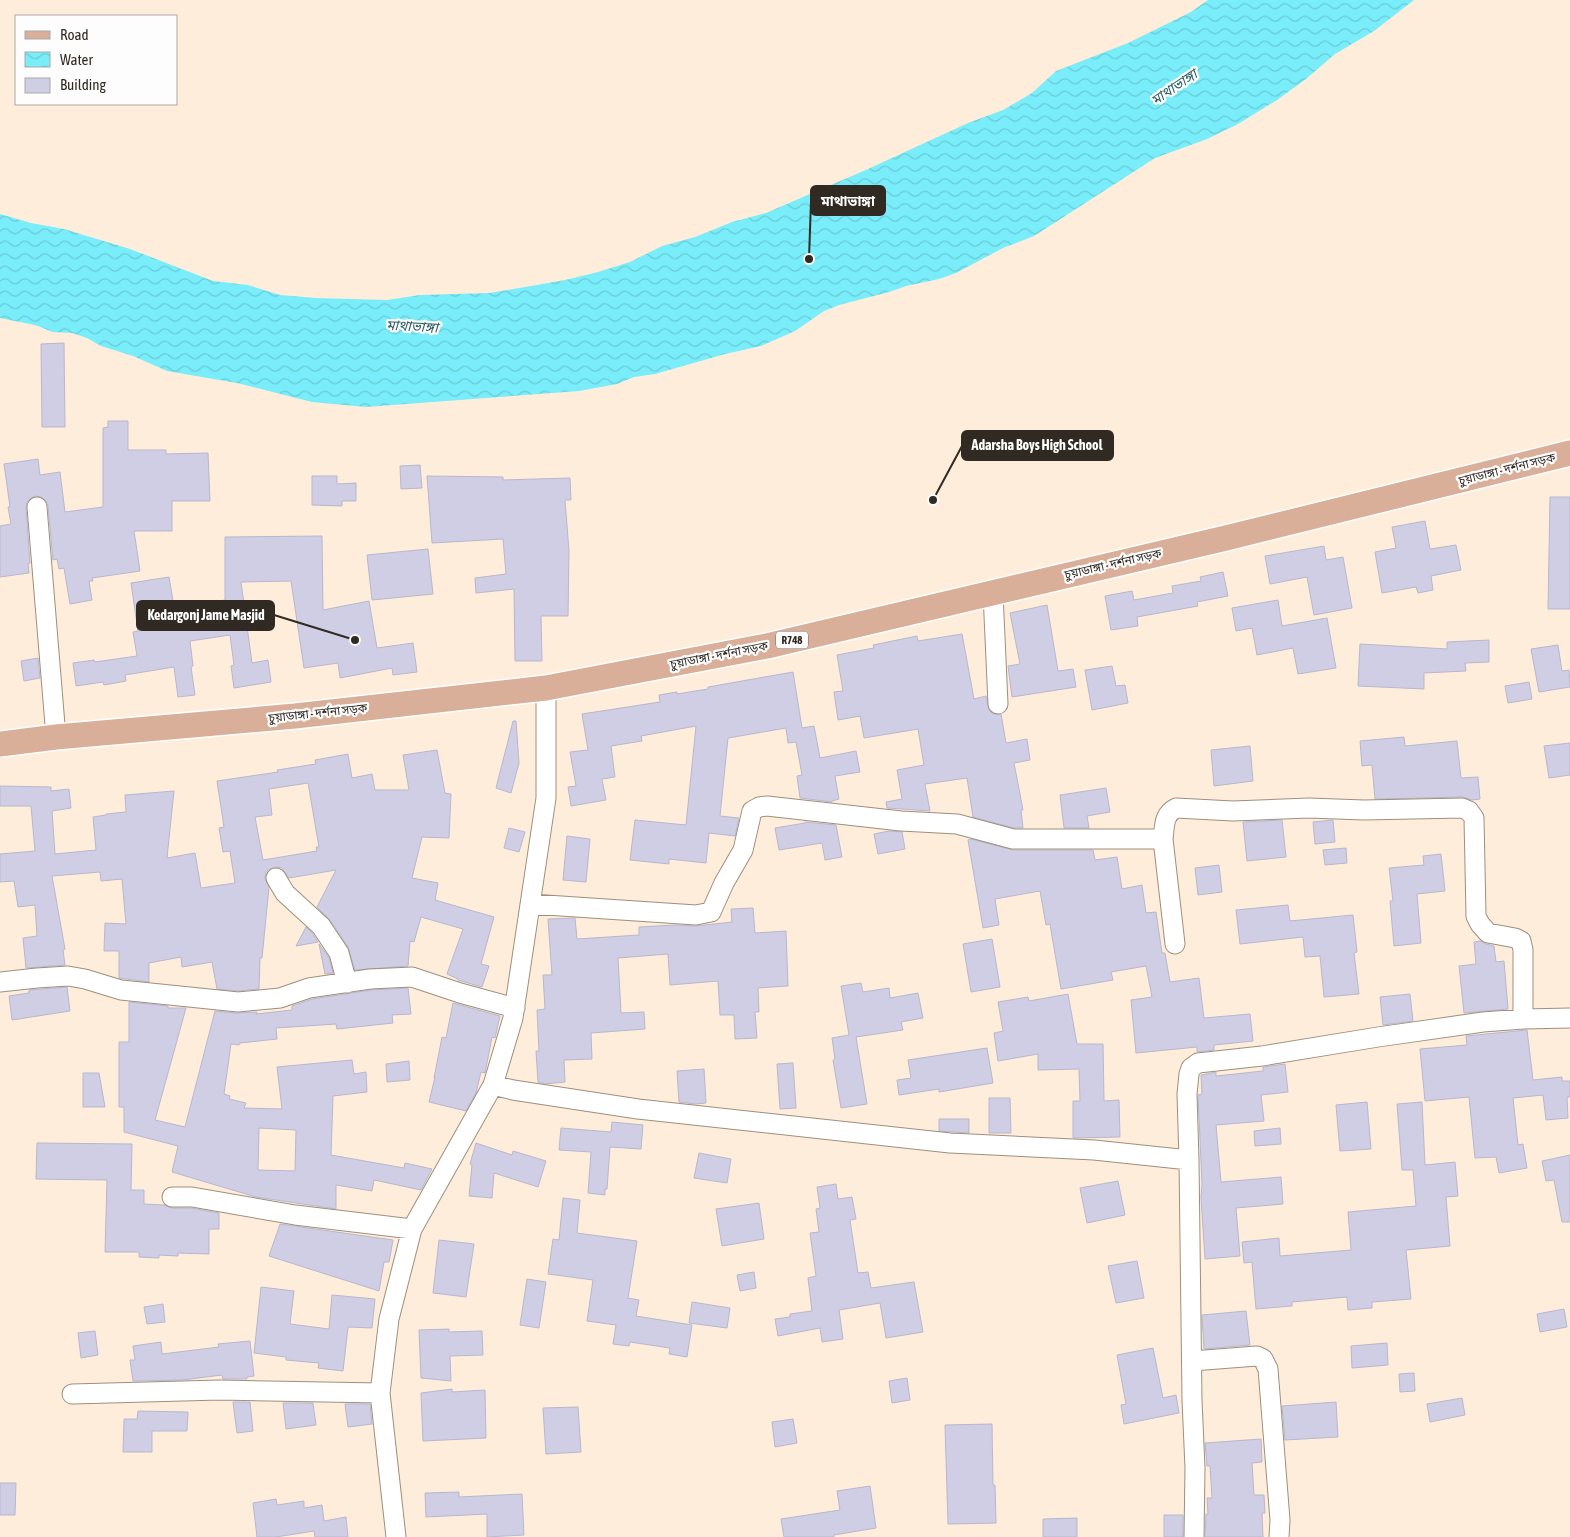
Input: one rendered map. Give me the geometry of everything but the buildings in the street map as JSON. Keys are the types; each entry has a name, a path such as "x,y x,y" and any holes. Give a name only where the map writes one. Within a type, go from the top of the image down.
{"main road":[{"name":"চুয়াডাঙ্গা - দর্শনা সড়ক","path":"0,744 56,737 295,716 546,688 767,646 1570,453"}],"street":[{"path":"37,507 56,737"},
{"path":"993,593 998,704"},
{"path":"396,1537 380,1393 389,1319 412,1229 493,1085 515,1008 546,798 546,688"},
{"path":"531,904 696,915 708,914 743,850 752,811 759,806 901,821 957,824 1013,838 1164,839"},
{"path":"1175,944 1164,839 1169,812 1176,808 1233,811 1309,808 1364,810 1462,808 1470,811 1474,818 1476,916 1488,933 1515,938 1521,941 1523,950 1523,1019"},
{"path":"276,878 285,893 321,926 339,953 347,983"},
{"path":"0,982 68,976 121,990 238,1002 280,998 309,988 370,979 412,977 515,1008"},
{"path":"1194,1537 1195,1468 1186,1094 1191,1068 1198,1063 1262,1056 1378,1036 1483,1022 1570,1018"},
{"path":"493,1085 513,1090 638,1109 810,1128 950,1142 1094,1150 1189,1160"},
{"path":"172,1197 192,1197 295,1215 412,1229"},
{"path":"1192,1361 1257,1356 1263,1359 1268,1369 1280,1520 1279,1537"},
{"path":"72,1394 220,1390 380,1393"}],"water":[{"path":"1208,0 1414,0 1374,31 1335,54 1306,79 1277,100 1238,124 1207,139 1155,158 1034,236 1003,248 956,273 839,305 824,311 795,331 761,346 655,374 634,377 617,384 579,391 366,407 312,402 237,383 167,371 72,333 53,332 35,325 0,318 0,214 31,223 64,229 130,249 213,281 248,285 280,295 387,300 420,295 490,293 565,280 598,272 630,262 662,246 695,237 732,222 766,213 968,123 1003,110 1032,93 1056,71 1128,43 1191,12"}],"place":[{"name":"মাথাভাঙ্গা","path":"809,259"},
{"name":"Adarsha Boys High School","path":"933,500"},
{"name":"Kedargonj Jame Masjid","path":"355,640"}]}
